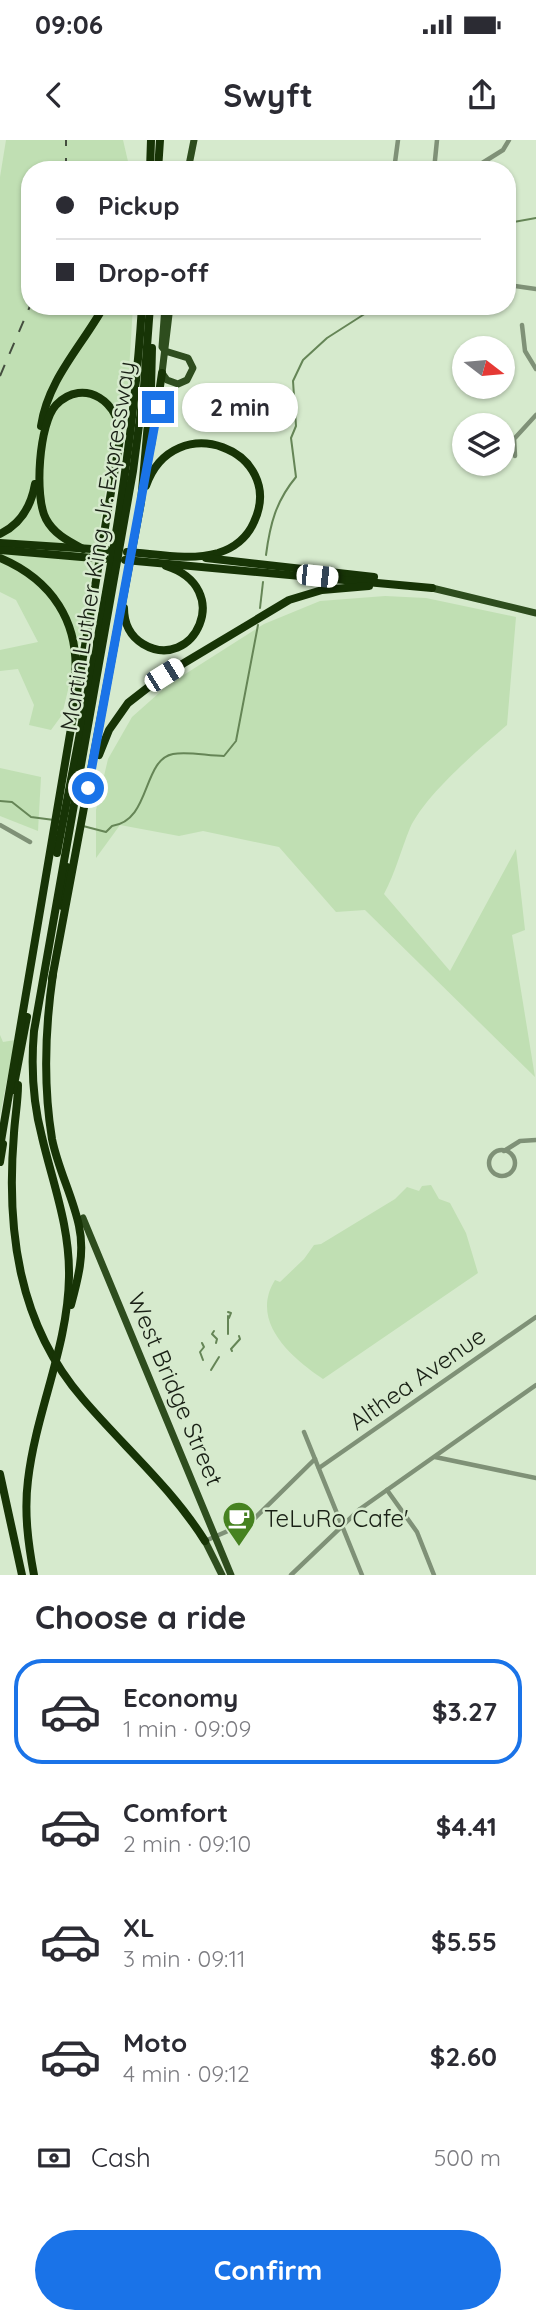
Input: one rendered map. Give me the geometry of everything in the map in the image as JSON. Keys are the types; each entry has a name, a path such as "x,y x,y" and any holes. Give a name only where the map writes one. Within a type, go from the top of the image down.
{"highway":[{"path":"150,161 151,140"},
{"path":"159,161 160,140"},
{"path":"0,534 19,521 29,506 34,491 42,419 48,396 98,315"},
{"name":"Martin Luther King Jr. Expressway","path":"69,810 126,470 137,386 141,315"},
{"name":"Martin Luther King Jr. Expressway","path":"69,810 138,443 149,315"},
{"path":"0,1147 68,832 84,815 124,597 144,477 152,375 150,315"},
{"path":"144,477 162,373"},
{"path":"70,730 120,433 118,419 111,406 94,396 79,394 62,400 48,416 39,490 42,509 48,522 61,536 95,554"},
{"path":"141,502 157,465 179,447 198,442 212,443 229,449 245,461 253,472 259,491 258,510 252,527 241,541 230,548 193,557"},
{"path":"0,543 83,549"},
{"path":"0,550 193,557 318,568 432,588"},
{"path":"124,597 128,628 145,645 160,649 177,648 190,640 197,631 204,608 198,588 181,572 138,557"},
{"path":"0,558 37,579 56,599 69,622 76,655 70,730 68,832 46,1053 56,1155 77,1217 81,1242 78,1278 28,1480 26,1520 34,1575"},
{"path":"149,562 432,588"},
{"path":"88,788 106,737 128,703 156,680 272,608 299,596 332,588 416,587"},
{"path":"60,1345 68,1294 67,1241 60,1202 38,1122 32,1058 37,1005 68,832 69,810"},
{"path":"0,1162 68,832"},
{"path":"19,1061 12,1171 15,1248 27,1304 46,1347 64,1376 174,1496 205,1541"},
{"path":"50,1108 64,1166 83,1218"},
{"path":"0,1474 22,1575"}],"main road":[{"path":"190,161 194,140"},
{"path":"165,351 188,358 192,371 187,380 178,384 167,380 162,373 167,315"},
{"path":"432,588 536,612"},
{"name":"West Bridge Street","path":"83,1218 232,1575"},
{"path":"205,1541 222,1575"}],"street":[{"path":"396,161 398,140"},
{"path":"434,161 438,140"},
{"path":"485,161 503,150 509,140"},
{"path":"516,286 536,289"},
{"path":"523,326 525,351 536,369"},
{"path":"515,438 536,415"},
{"path":"0,825 30,842"},
{"path":"504,1151 513,1158 514,1166 510,1173 501,1176 492,1172 489,1164 494,1153 504,1151 520,1141 536,1140"},
{"name":"Althea Avenue","path":"319,1468 536,1317"},
{"path":"291,1575 342,1525 387,1490 536,1385"},
{"path":"304,1432 362,1575"},
{"path":"434,1457 536,1478"},
{"path":"205,1541 253,1520 315,1459"},
{"path":"387,1490 417,1532 434,1575"}],"green space":[{"path":"6,140 123,140 128,161 21,161 21,315 132,315 126,420 115,434 82,632 62,715 51,730 29,725 34,705 18,669 0,671 0,650 38,642 16,600 0,592 0,177"},
{"path":"385,596 426,598 516,617 507,725 454,773 428,801 410,828 384,894 450,971 516,849 525,930 512,935 535,1077 365,910 336,912 279,847 203,831 179,836 120,825 96,858 96,810 108,759 132,717 168,685 264,624 320,601"},
{"path":"0,768 41,777 38,831 0,816"},
{"path":"0,1035 3,1042 15,1040 0,1115"},
{"path":"431,1185 439,1199 450,1203 466,1233 478,1273 323,1379 287,1350 271,1324 267,1310 268,1295 275,1280 280,1282 304,1259 314,1245 321,1244 395,1199 407,1187 419,1191 422,1186"}],"waterway":[{"path":"516,222 536,218"},
{"path":"266,555 275,513 283,495 296,477 291,438 296,426 293,381 303,360 327,338 363,315"},
{"path":"260,608 263,582"},
{"path":"83,826 106,832 112,826 125,822 140,803 156,767 163,759 173,754 224,756 236,741 258,625"},
{"path":"0,801 12,802 31,817 54,820"},
{"path":"228,1312 231,1313 229,1318"},
{"path":"228,1316 228,1334"},
{"path":"214,1331 212,1334 217,1339 216,1343"},
{"path":"232,1351 240,1339 239,1336"},
{"path":"202,1343 204,1347 200,1352 203,1360"},
{"path":"211,1370 219,1357"}],"railway":[{"path":"66,140 66,161"},
{"path":"0,376 26,315"}],"place":[{"name":"TeLuRo Cafe'","path":"239,1548"}],"route":[{"path":"88,788 158,407"}]}
